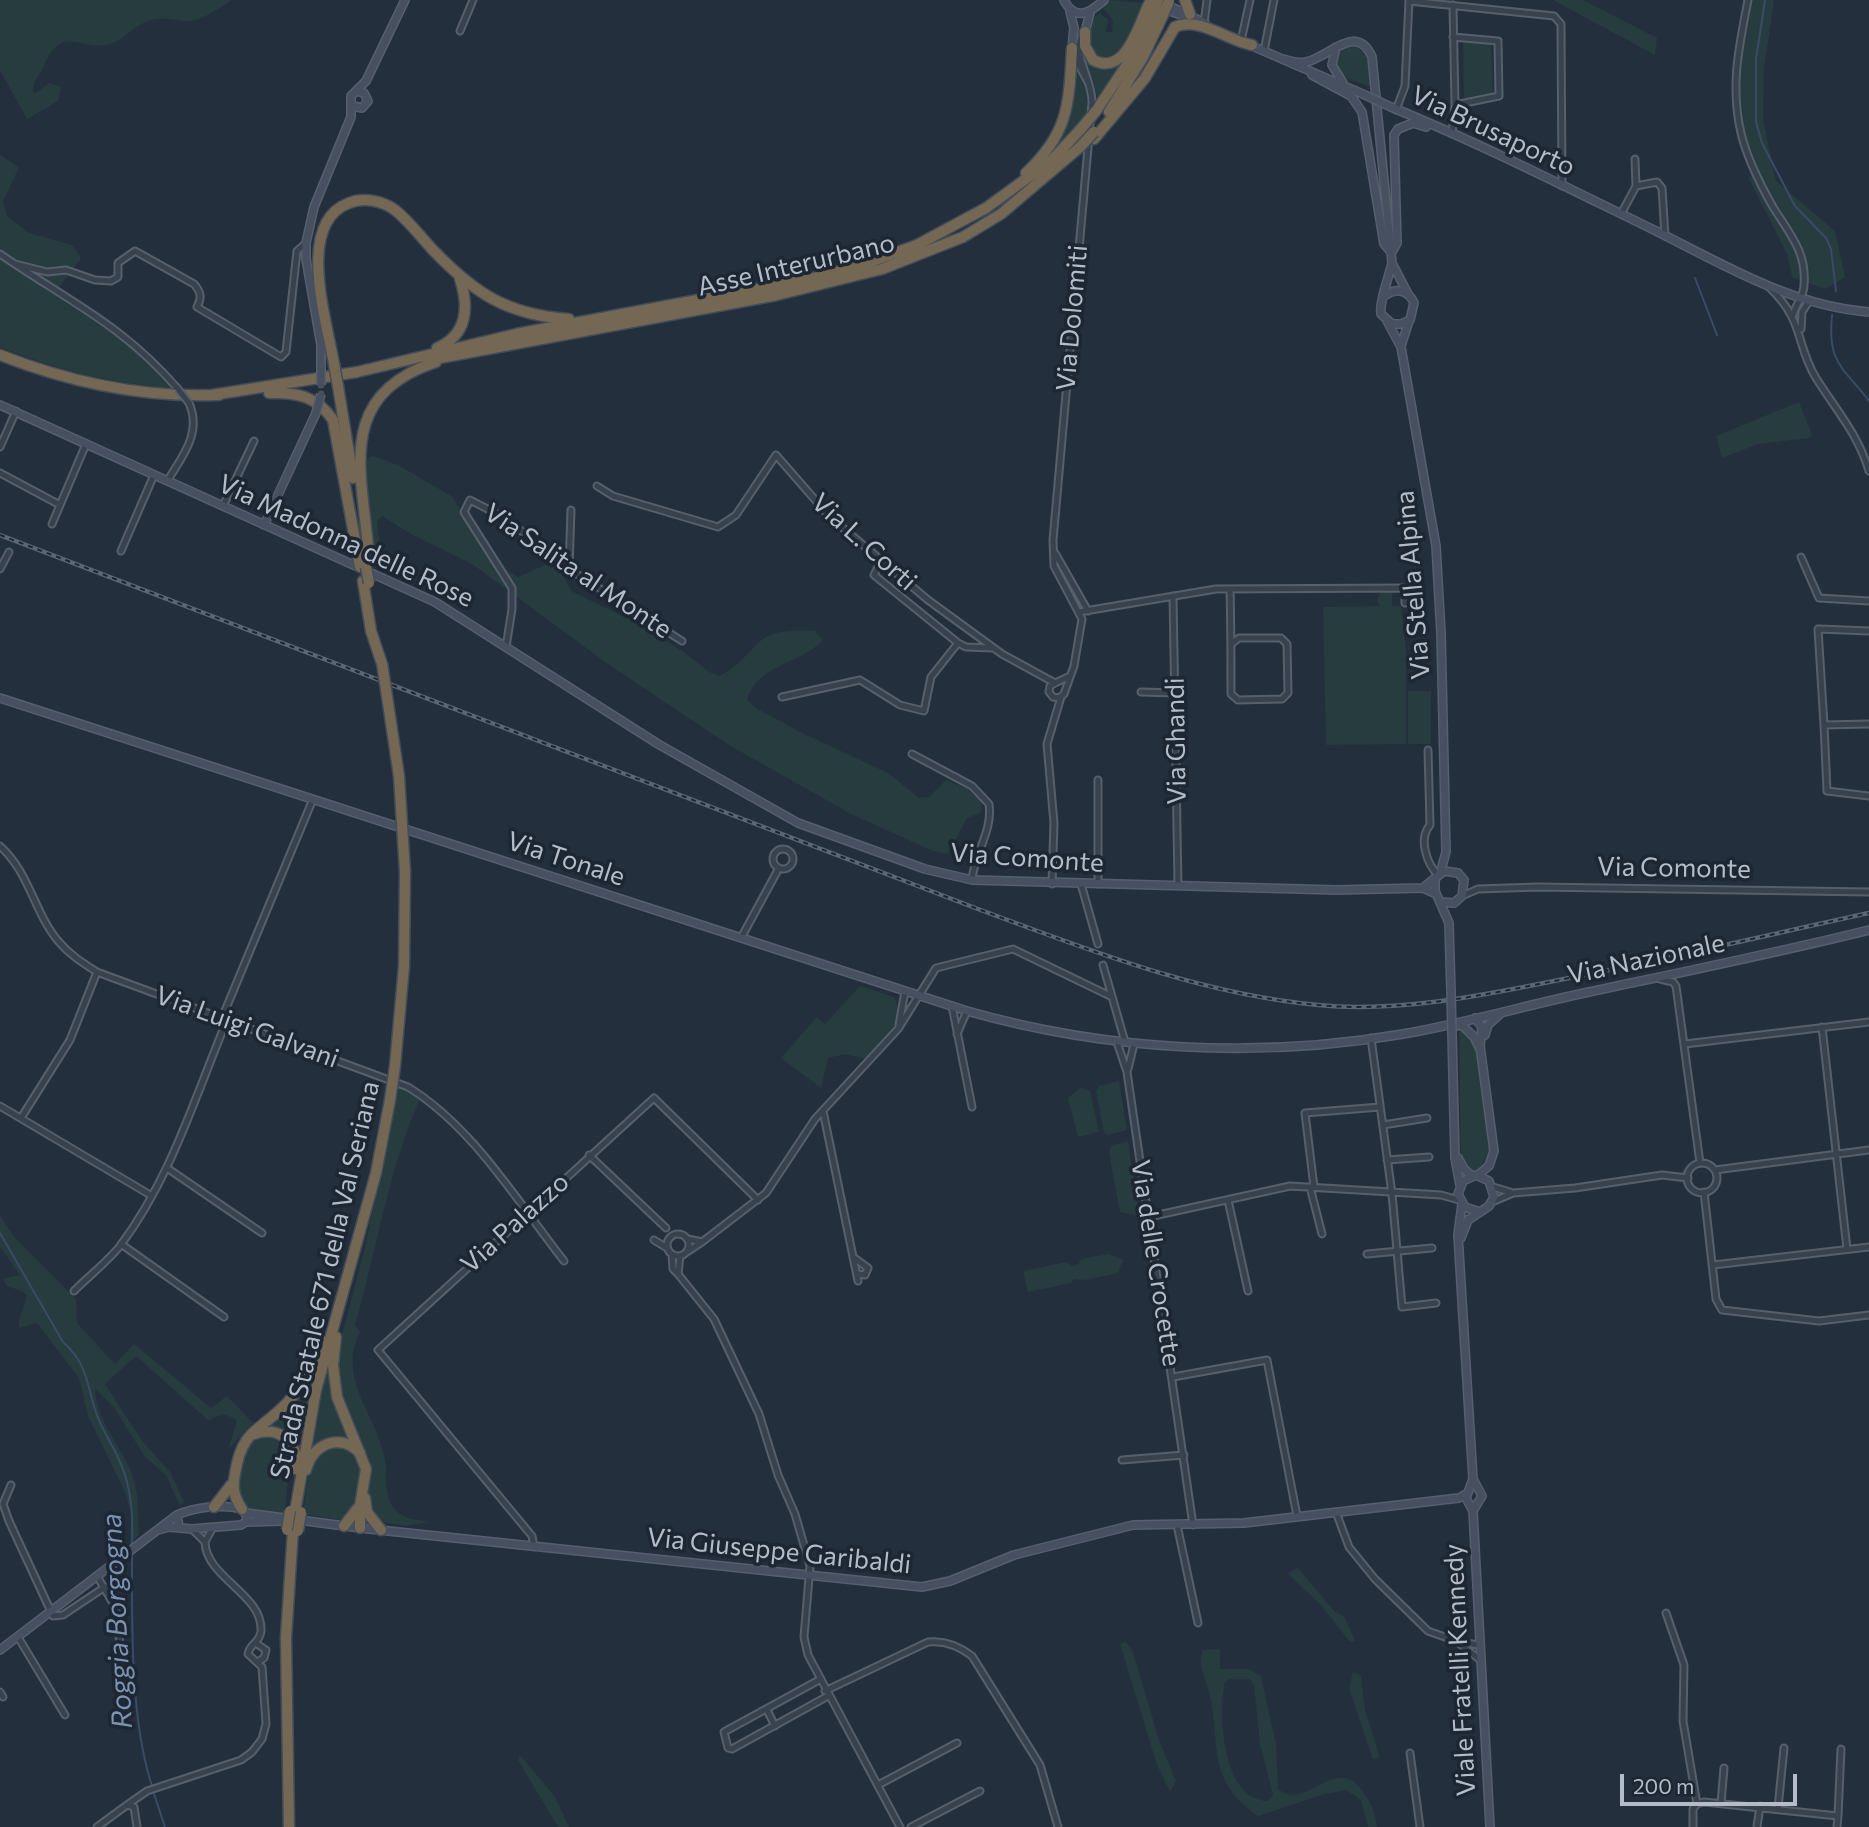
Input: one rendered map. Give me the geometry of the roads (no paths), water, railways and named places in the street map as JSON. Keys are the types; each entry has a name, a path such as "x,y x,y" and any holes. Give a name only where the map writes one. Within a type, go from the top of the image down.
{"highway":[{"path":"1185,0 1197,19"},
{"path":"1085,32 1085,46 1093,60 1104,64 1117,61 1157,4"},
{"name":"Asse Interurbano","path":"677,304 810,279 861,265 917,245 986,208 1052,160 1096,111 1123,72 1157,4"},
{"name":"Asse Interurbano","path":"401,363 450,357 799,291 882,269 962,237 1000,214 1043,181 1081,150 1094,135 1136,69 1157,4"},
{"path":"1094,135 1146,78 1175,27 1195,24 1237,42 1252,45"},
{"path":"986,208 1053,145 1067,111 1072,48"},
{"path":"364,564 317,249 323,227 341,207 361,200 387,205 401,216 460,278 501,305 544,318 569,319 659,303 677,304"},
{"path":"358,372 365,364 426,352 450,341 461,327 466,311 466,298 460,278"},
{"path":"212,395 358,372 517,334 677,304"},
{"path":"0,355 44,372 137,393 212,395 290,392 315,401 326,410 335,429 364,564"},
{"path":"364,564 366,529 358,468 359,442 369,415 383,394 407,374 450,357"},
{"name":"Strada Statale 671 della Val Seriana","path":"289,1827 285,1658 294,1521 316,1390 376,1173 395,1066 403,987 405,872 399,776 364,564"},
{"path":"214,1507 224,1499 234,1478 241,1444 277,1413 303,1383 318,1354 356,1248"},
{"path":"356,1248 332,1365 342,1416 366,1469 360,1528"},
{"path":"247,1437 265,1431 275,1432 290,1442 297,1461 294,1521"},
{"path":"294,1521 306,1469 316,1449 336,1442 355,1448 362,1456"},
{"path":"234,1478 235,1499 244,1511"},
{"path":"344,1526 363,1509"},
{"path":"363,1509 381,1530"}],"street":[{"path":"356,107 350,97 366,81 405,0"},
{"path":"1064,0 1070,10 1074,28 1072,48 1091,87"},
{"path":"1197,19 1207,0"},
{"path":"1241,41 1250,0"},
{"path":"1264,51 1274,0"},
{"path":"1748,0 1734,74 1741,134 1761,186 1796,239 1805,283 1801,335"},
{"path":"1091,87 1079,55 1079,40 1085,32 1090,13 1102,1"},
{"path":"1394,108 1405,86 1409,1 1554,16 1561,24 1562,186"},
{"path":"460,31 473,2"},
{"name":"Via Brusaporto","path":"1157,4 1197,19 1452,134 1768,286 1805,300 1869,312"},
{"path":"1452,134 1455,105 1453,5"},
{"path":"1070,10 1077,14 1090,13"},
{"path":"1453,37 1497,41 1499,96 1455,105"},
{"name":"Via Stella Alpina","path":"1336,46 1345,42 1358,42 1369,49 1372,57 1392,263 1386,295 1380,309 1401,347 1439,569 1446,852 1438,876"},
{"path":"1283,59 1306,62 1336,46"},
{"path":"1336,46 1332,65 1346,87"},
{"name":"Via Stella Alpina","path":"1302,67 1320,81 1351,96 1362,112 1384,244 1391,253"},
{"path":"264,525 316,414 321,390 321,345 306,259 306,243 314,207 351,117 356,107 367,103 366,81"},
{"name":"Via Dolomiti","path":"1053,549 1091,87"},
{"path":"356,91 366,95"},
{"path":"1391,253 1397,243 1394,135 1398,129 1413,122 1443,131"},
{"path":"1620,214 1636,186 1635,159"},
{"path":"1636,186 1647,182 1660,184 1665,236"},
{"path":"15,264 47,272 65,270 79,276 111,281 118,277 118,263 135,251 194,284 200,290 201,300 197,307 282,357 286,352 297,251 306,243"},
{"path":"0,254 111,324 140,348 178,388 189,403 195,424 193,434 168,480"},
{"name":"Via Stella Alpina","path":"1392,263 1415,309 1410,320"},
{"name":"Via Brusaporto","path":"1768,286 1793,315 1816,378 1852,429 1869,471"},
{"path":"1386,295 1397,290 1408,294"},
{"path":"1793,315 1805,300"},
{"path":"1387,321 1396,325 1410,320"},
{"path":"1401,347 1410,320"},
{"name":"Via Madonna delle Rose","path":"0,405 435,602 658,744"},
{"path":"0,447 16,411"},
{"path":"223,506 254,441"},
{"path":"52,524 86,444"},
{"name":"Via L. Corti","path":"597,486 613,496 718,527 736,515 776,455 822,510 928,600 993,648 1058,683"},
{"path":"0,473 60,505"},
{"path":"121,551 155,475"},
{"name":"Via Salita al Monte","path":"506,647 512,609 512,588 464,512 470,500 505,518 569,569 682,642"},
{"path":"569,569 571,510"},
{"path":"1053,549 1088,611"},
{"path":"1052,884 1054,823 1047,744 1061,697 1071,675 1081,634 1079,612 1054,566 1053,549"},
{"path":"0,569 9,552"},
{"path":"1801,557 1819,598 1869,601"},
{"path":"881,559 874,575 958,643 966,648 993,648"},
{"path":"1079,612 1230,589 1405,588 1405,603"},
{"path":"1230,589 1231,694 1238,700 1282,699 1288,693 1287,644 1281,638 1239,638 1231,645"},
{"name":"Via Ghandi","path":"1173,596 1178,885"},
{"path":"1869,631 1818,629 1827,791 1869,796"},
{"path":"1231,630 1239,638"},
{"path":"782,697 860,680 900,705 924,711 932,677 958,643"},
{"name":"Via L. Corti","path":"1038,674 1053,697"},
{"path":"1049,689 1071,675"},
{"path":"1058,683 1065,690"},
{"path":"1141,692 1174,693"},
{"path":"1054,722 1053,697 1061,697"},
{"name":"Via Tonale","path":"0,698 967,1011 1031,1028 1121,1042"},
{"path":"1824,725 1869,724"},
{"name":"Via Comonte","path":"658,744 798,824 925,870 972,880 1336,890 1423,888"},
{"path":"1428,750 1430,825 1426,830 1426,852 1428,865 1438,876 1436,894"},
{"path":"912,754 972,786 989,804 989,827 973,866 972,880"},
{"path":"1098,780 1098,884"},
{"path":"74,1291 121,1244 167,1168 313,799"},
{"name":"Via Luigi Galvani","path":"0,846 29,883 58,941 75,958 97,972 408,1087 429,1100 460,1129 564,1261"},
{"name":"Via Stella Alpina","path":"1446,852 1458,873"},
{"path":"741,938 779,867"},
{"path":"1466,1497 1473,1479 1459,1242 1460,1186 1455,1154 1449,923 1436,894 1423,888 1447,870 1458,873 1478,889"},
{"path":"1449,923 1461,898 1464,880"},
{"path":"1081,884 1098,944"},
{"name":"Via Comonte","path":"1461,898 1478,889 1583,887 1869,892"},
{"path":"1441,902 1449,904 1461,898"},
{"name":"Via Nazionale","path":"1121,1042 1230,1049 1371,1038 1678,975 1869,930"},
{"path":"672,1254 680,1256 687,1252 758,1200 822,1111 898,1028 933,970 939,966 1013,949 1110,996"},
{"name":"Via delle Crocette","path":"1103,965 1127,1072 1193,1525"},
{"path":"21,1118 70,1040 97,972"},
{"path":"1678,975 1676,986 1700,1163"},
{"path":"1653,979 1668,980 1676,986"},
{"path":"898,1028 905,991"},
{"path":"951,1006 972,1107"},
{"path":"957,1037 967,1011"},
{"path":"1480,1049 1488,1026 1503,1012"},
{"path":"1475,1018 1474,1030 1480,1049 1494,1151 1492,1202"},
{"path":"1685,1044 1869,1022"},
{"name":"Via Nazionale","path":"1430,1028 1462,1025 1474,1037 1480,1049"},
{"path":"1822,1027 1847,1249"},
{"path":"1371,1038 1392,1194 1402,1307 1436,1303"},
{"name":"Via delle Crocette","path":"1127,1072 1134,1044"},
{"name":"Via Palazzo","path":"534,1547 532,1536 378,1350 526,1212 654,1098 758,1200"},
{"path":"0,1106 152,1196"},
{"path":"1322,1234 1312,1187 1305,1113 1380,1107"},
{"path":"822,1111 857,1278 865,1275 868,1268 853,1257"},
{"path":"1383,1125 1427,1118"},
{"path":"1715,1170 1869,1150"},
{"path":"1441,1195 1460,1186 1489,1166 1494,1151"},
{"path":"1455,1154 1464,1169 1492,1186 1513,1193"},
{"path":"589,1155 666,1228 673,1269 714,1319 759,1414 778,1475 795,1514 810,1576 804,1637 808,1656 900,1827"},
{"path":"1387,1160 1429,1157"},
{"path":"1700,1163 1708,1164 1715,1170 1716,1184 1704,1192 1691,1188 1688,1178 1691,1169 1700,1163"},
{"path":"167,1168 262,1233"},
{"path":"1459,1242 1468,1220 1477,1211 1513,1193 1575,1188 1662,1175 1688,1178"},
{"path":"1149,1217 1290,1186 1441,1195 1477,1211"},
{"path":"1704,1192 1716,1299 1722,1310 1819,1321 1869,1315"},
{"path":"1228,1200 1248,1291"},
{"path":"670,1240 702,1242"},
{"path":"687,1252 688,1240"},
{"path":"121,1244 224,1317"},
{"path":"1713,1265 1869,1247"},
{"path":"1367,1254 1432,1248"},
{"path":"678,1274 680,1256"},
{"path":"1173,1377 1267,1360 1297,1516"},
{"path":"1122,1460 1184,1455"},
{"path":"1466,1497 1480,1491 1473,1479"},
{"path":"11,1485 4,1499 6,1513 53,1615 63,1615 105,1587"},
{"name":"Viale Fratelli Kennedy","path":"1473,1511 1479,1502 1480,1491"},
{"name":"Via Giuseppe Garibaldi","path":"0,1650 177,1515 214,1507 294,1521 906,1586 937,1585 1014,1555 1133,1525 1244,1523 1466,1497"},
{"name":"Viale Fratelli Kennedy","path":"1466,1497 1479,1502"},
{"name":"Viale Fratelli Kennedy","path":"1466,1497 1473,1511 1478,1645 1490,1827"},
{"path":"244,1511 246,1522"},
{"path":"1336,1511 1349,1547 1375,1579 1428,1631 1478,1645"},
{"path":"177,1515 179,1527"},
{"name":"Via Giuseppe Garibaldi","path":"158,1530 246,1522 294,1521"},
{"path":"1177,1525 1198,1623"},
{"path":"205,1542 213,1527"},
{"path":"192,1529 205,1542 210,1558 257,1614 261,1632 257,1644 249,1648 248,1654 253,1660 259,1661"},
{"path":"97,1576 117,1610 122,1673 126,1676"},
{"path":"1666,1613 1684,1665 1683,1721 1698,1804"},
{"path":"18,1637 65,1714"},
{"path":"819,1680 724,1732 727,1746 732,1749 916,1646 935,1641 962,1648 972,1656 1040,1765 1058,1827"},
{"path":"1456,1641 1479,1659"},
{"path":"257,1644 264,1647 266,1653 259,1661"},
{"path":"97,1827 147,1791 241,1759 252,1752 266,1724 259,1661"},
{"path":"767,1710 775,1726"},
{"path":"878,1785 957,1743"},
{"path":"1778,1808 1784,1748"},
{"path":"1837,1827 1841,1749"},
{"path":"1410,1753 1420,1827"},
{"path":"1721,1803 1724,1768"},
{"path":"911,1827 980,1791"},
{"path":"127,1804 134,1807 137,1827"},
{"path":"1693,1827 1693,1809 1698,1804 1760,1806 1838,1816"},
{"path":"1758,1827 1760,1806"}],"waterway":[{"path":"1765,0 1756,59 1756,122 1762,143 1795,206 1826,238 1831,249 1836,291"},
{"path":"1695,278 1717,335"},
{"path":"1832,315 1831,331 1835,354 1845,372 1869,401"},
{"name":"Roggia Borgogna","path":"0,1233 63,1342 83,1368 98,1418 118,1456 127,1482 132,1514 132,1546"},
{"name":"Roggia Borgogna","path":"132,1552 136,1701 152,1786"},
{"name":"Roggia Borgogna","path":"153,1791 165,1827"}],"railway":[{"path":"0,535 1020,924 1145,968 1230,991 1318,1005 1410,1005 1503,991 1869,913"}]}
